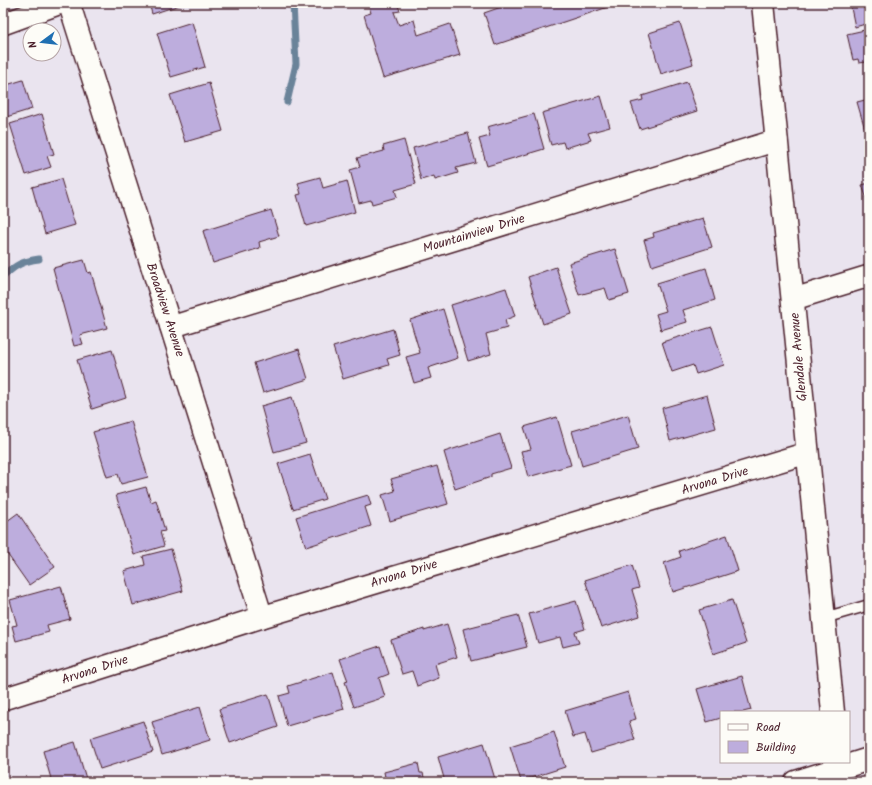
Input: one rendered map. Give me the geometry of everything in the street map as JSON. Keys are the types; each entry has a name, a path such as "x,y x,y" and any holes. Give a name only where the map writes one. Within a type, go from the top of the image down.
{"main road":[{"name":"Glendale Avenue","path":"763,3 794,299 807,453 833,711"},
{"path":"796,782 841,771 869,759"}],"street":[{"path":"3,24 61,3"},
{"name":"Broadview Avenue","path":"69,3 262,617"},
{"name":"Mountainview Drive","path":"171,327 777,140"},
{"path":"794,299 869,276"},
{"name":"Arvona Drive","path":"3,700 262,617 807,453"}],"lane":[{"path":"824,618 869,605"}],"building":[{"path":"149,3 186,3 152,14"},
{"path":"368,3 397,3 400,11 394,12 399,25 414,20 418,35 450,24 460,55 383,78 364,15 371,13"},
{"path":"503,3 620,3 495,45 484,13 504,6"},
{"path":"850,3 869,3 869,23 855,27"},
{"path":"192,22 205,67 171,77 157,33"},
{"path":"680,23 693,64 661,74 649,33"},
{"path":"869,29 869,69 867,62 859,63 858,59 853,60 847,34"},
{"path":"23,80 32,109 3,118 3,86"},
{"path":"687,82 697,111 640,129 631,103 643,100 642,96"},
{"path":"209,83 223,131 185,142 170,95"},
{"path":"601,96 610,127 588,133 591,140 565,148 563,142 551,145 542,113"},
{"path":"869,99 869,143 857,102"},
{"path":"42,114 54,154 47,156 51,167 26,175 10,124"},
{"path":"534,114 544,149 487,166 479,139 490,136 487,127"},
{"path":"468,133 476,163 456,168 458,173 435,180 434,176 421,180 413,148"},
{"path":"404,140 416,184 395,190 397,197 372,204 371,200 359,203 350,170 360,167 357,158 384,151 383,146"},
{"path":"320,177 323,188 347,181 355,212 306,226 297,195 301,194 298,183"},
{"path":"61,179 75,225 45,234 32,187"},
{"path":"869,183 869,205 862,185"},
{"path":"271,210 279,236 259,242 260,248 213,263 203,231"},
{"path":"703,218 712,247 652,266 644,240 654,237 653,233"},
{"path":"615,249 629,294 609,300 605,288 579,295 569,263"},
{"path":"84,260 88,273 91,272 107,328 80,335 83,344 74,346 53,268"},
{"path":"556,267 572,314 543,324 528,277"},
{"path":"706,268 715,300 683,310 687,322 661,330 656,314 666,311 657,283"},
{"path":"506,288 515,316 505,320 507,328 486,334 491,354 468,361 451,305"},
{"path":"443,309 458,358 428,368 431,378 414,383 406,357 420,353 410,320"},
{"path":"712,327 724,365 696,374 693,365 672,372 662,342"},
{"path":"393,329 400,355 387,359 389,365 343,379 333,347"},
{"path":"299,349 308,379 263,393 254,363"},
{"path":"112,350 126,398 92,409 77,360"},
{"path":"707,395 716,428 670,441 662,408"},
{"path":"292,397 306,443 274,452 261,406"},
{"path":"628,415 638,449 582,466 572,431"},
{"path":"557,417 571,465 528,477 521,451 531,449 524,427"},
{"path":"131,421 148,477 121,484 118,474 107,477 93,432"},
{"path":"500,434 511,468 491,474 491,477 455,489 444,452"},
{"path":"310,454 325,499 293,509 278,464"},
{"path":"437,466 448,504 390,521 382,495 395,491 391,479"},
{"path":"146,487 151,502 156,500 165,531 160,532 164,546 134,555 116,495"},
{"path":"368,495 371,505 365,507 371,526 306,547 296,517"},
{"path":"18,513 55,567 29,585 3,548 3,524"},
{"path":"727,535 738,571 673,592 664,563 681,557 679,551"},
{"path":"171,549 183,591 133,605 124,571 145,565 143,556"},
{"path":"632,565 639,588 632,590 640,616 601,628 585,580"},
{"path":"61,586 70,619 47,625 49,632 16,641 12,626 17,625 10,600"},
{"path":"732,600 746,643 713,654 699,610"},
{"path":"576,601 585,629 575,632 579,643 563,647 560,637 538,643 529,614"},
{"path":"518,615 527,647 471,661 463,629"},
{"path":"447,624 457,657 435,664 439,678 417,686 412,671 402,674 391,640 424,629 424,631"},
{"path":"380,646 389,674 379,678 385,697 354,707 345,682 348,681 340,659"},
{"path":"333,672 344,709 287,726 279,696 290,693 288,686"},
{"path":"742,676 751,710 720,711 720,718 707,722 697,689"},
{"path":"628,692 636,719 629,721 635,740 591,753 585,734 573,737 565,711"},
{"path":"268,694 278,727 230,743 219,709"},
{"path":"200,707 210,740 162,755 152,722"},
{"path":"143,721 153,752 100,769 90,738"},
{"path":"554,732 565,767 521,781 510,746"},
{"path":"75,742 87,782 52,782 43,751"},
{"path":"484,743 495,779 484,782 445,782 438,757"},
{"path":"418,763 420,773 423,773 425,782 386,782 384,772"}],"waterway":[{"path":"287,102 296,64 293,3"},
{"path":"3,277 11,269 20,264 39,259"}]}
